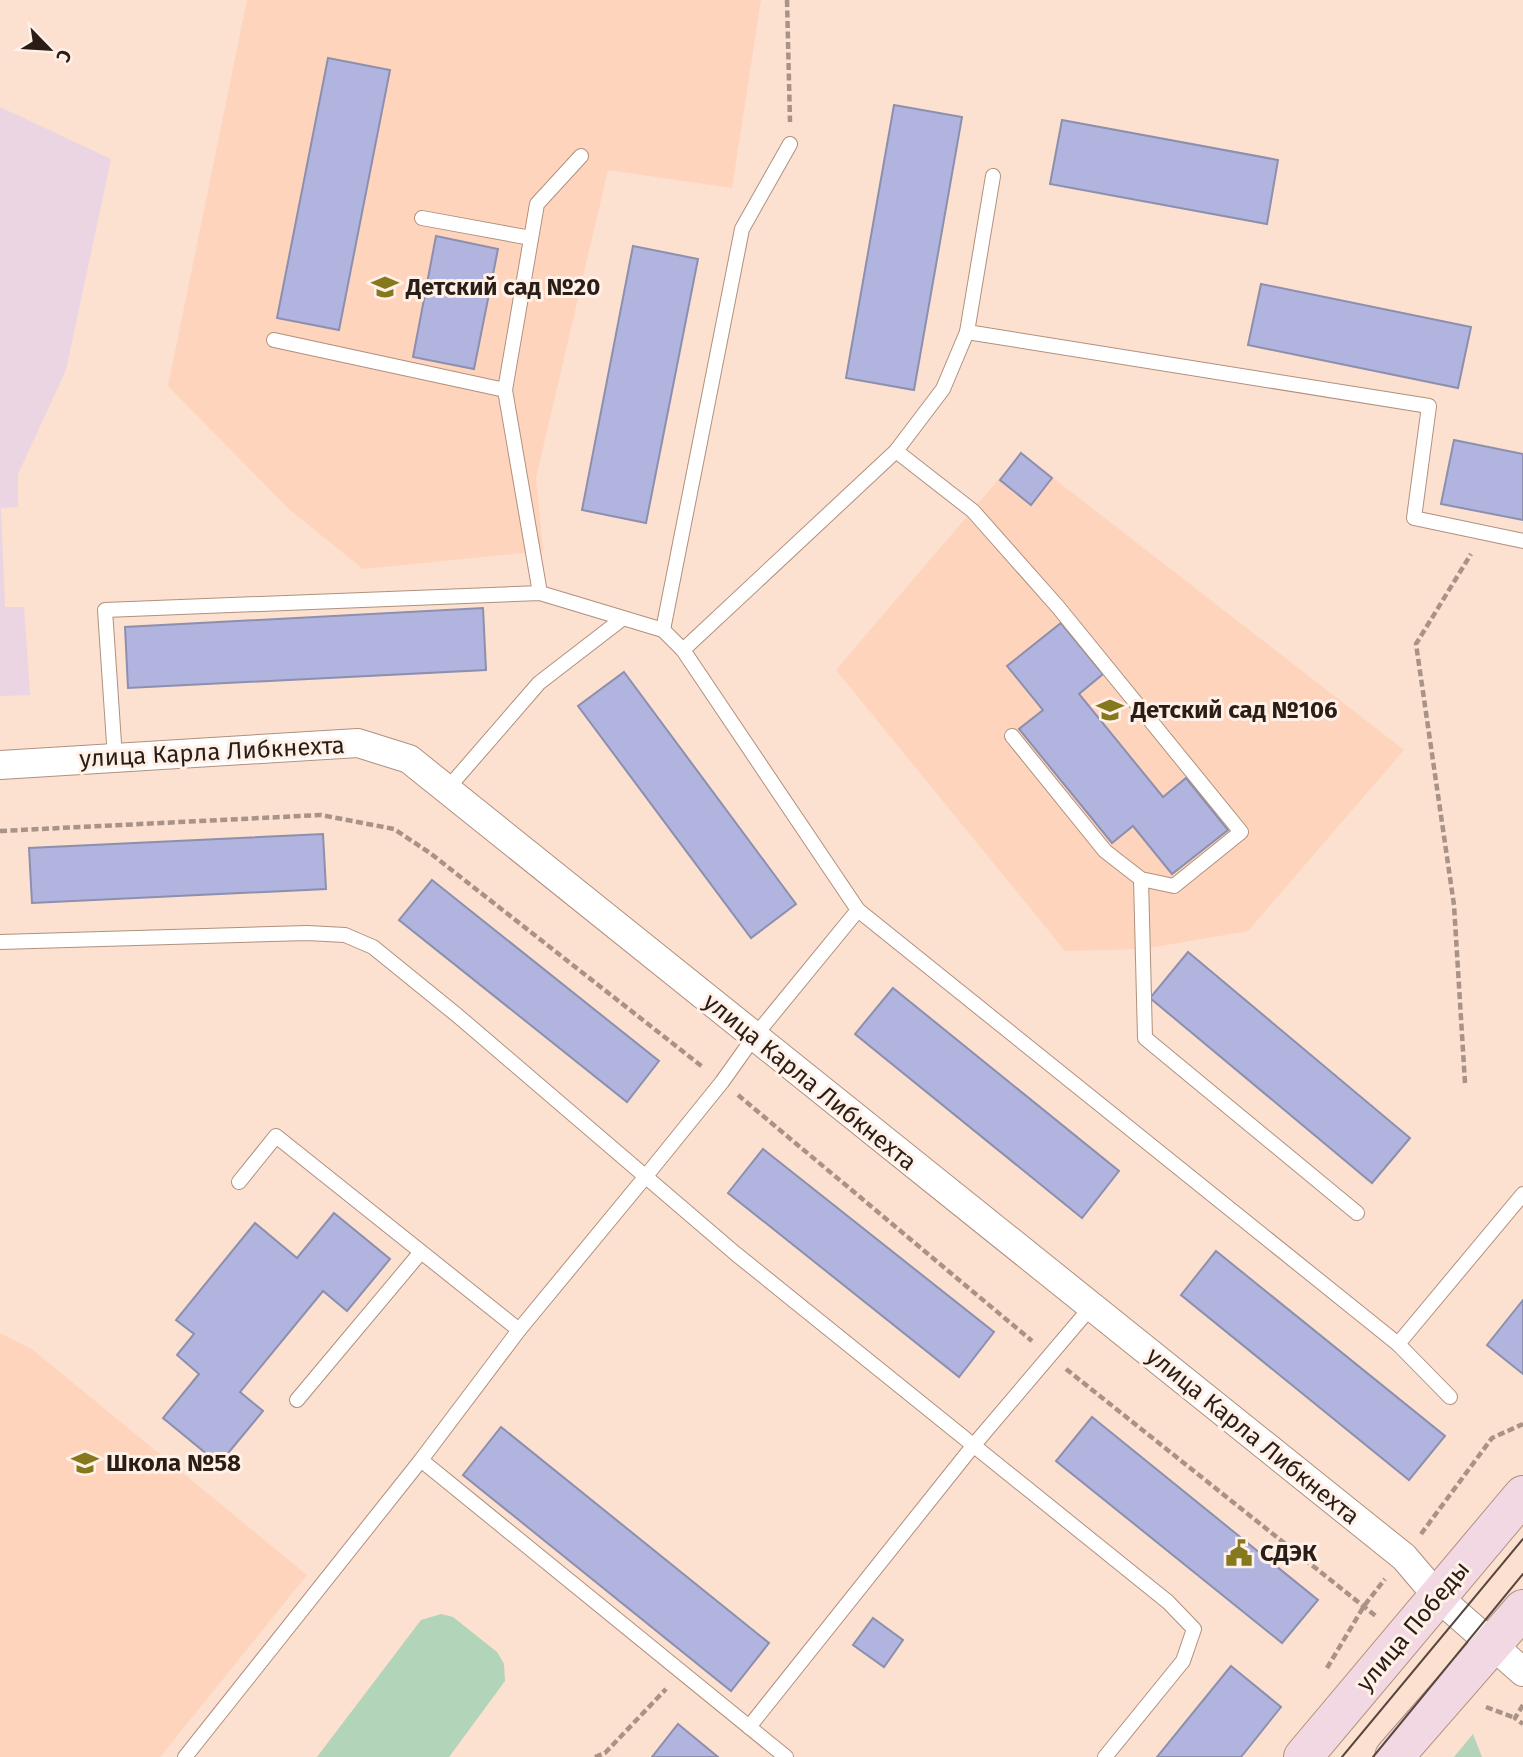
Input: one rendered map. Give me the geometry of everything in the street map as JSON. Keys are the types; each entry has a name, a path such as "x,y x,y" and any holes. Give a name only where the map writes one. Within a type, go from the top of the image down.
{"main road":[{"name":"улица Победы","path":"1303,1757 1439,1598 1523,1494"},
{"path":"1394,1757 1523,1609"}],"street":[{"name":"улица Карла Либкнехта","path":"0,765 358,743 409,759 1404,1557 1439,1598 1523,1672"}],"lane":[{"path":"663,630 742,229 790,144"},
{"path":"540,593 505,390 537,204 580,156"},
{"path":"682,650 897,452 943,389 967,332 993,176"},
{"path":"422,218 531,238"},
{"path":"967,332 1429,406 1414,518 1523,541"},
{"path":"274,340 505,390"},
{"path":"897,452 973,510 1058,607 1241,832 1174,886 1141,879 1105,851 1012,736"},
{"path":"115,758 105,610 540,593 663,630 682,650 858,910 1398,1344 1450,1397"},
{"path":"448,788 538,683 622,619"},
{"path":"1141,879 1145,1038 1357,1213"},
{"path":"185,1757 421,1460 519,1330 722,1082 754,1037 858,910"},
{"path":"0,942 345,935 373,947 736,1254 1168,1602 1194,1629 1183,1661 1105,1757"},
{"path":"239,1182 276,1136 519,1330"},
{"path":"1398,1344 1523,1194"},
{"path":"297,1400 421,1252"},
{"path":"749,1727 973,1446 1048,1354 1091,1307"},
{"path":"421,1460 786,1757"}],"path":[{"path":"787,0 790,144"},
{"path":"1465,1083 1454,905 1416,645 1484,533"},
{"path":"0,831 321,815 394,830 430,853 722,1082 1048,1354 1402,1639"},
{"path":"595,1757 606,1753 681,1673"},
{"path":"1448,1693 1515,1718 1523,1724"},
{"path":"1515,1718 1523,1705"}],"shaded area":[{"name":"Детский сад №20","path":"247,0 761,0 732,188 608,170 536,478 543,551 363,569 290,510 168,386"},
{"path":"0,107 111,159 66,370 18,474 18,507 1,508 5,607 24,607 30,695 0,696"},
{"name":"Детский сад №106","path":"1021,453 1404,750 1248,931 1143,949 1065,951 836,670"},
{"name":"Школа №58","path":"0,1333 33,1350 307,1575 160,1757 0,1757"}],"green space":[{"path":"441,1614 453,1617 497,1652 504,1664 505,1681 449,1757 317,1757 421,1620"},
{"path":"1473,1734 1482,1757 1454,1757"}],"building":[{"path":"328,58 390,70 339,330 277,318"},
{"path":"894,105 962,117 914,390 846,378"},
{"path":"1062,120 1278,160 1267,224 1050,184"},
{"path":"436,236 498,249 474,369 413,357"},
{"path":"633,246 698,259 646,523 582,510"},
{"path":"1261,284 1471,327 1458,388 1248,345"},
{"path":"1454,440 1523,454 1523,520 1441,504"},
{"path":"1021,453 1052,478 1031,505 1000,480"},
{"path":"483,608 486,670 128,688 125,627"},
{"path":"1061,623 1103,674 1079,694 1163,797 1186,778 1228,830 1172,874 1133,826 1112,843 1019,729 1043,710 1007,666"},
{"path":"624,672 796,904 751,938 578,706"},
{"path":"323,834 326,889 32,903 29,848"},
{"path":"432,880 659,1061 627,1102 399,920"},
{"path":"1188,952 1410,1138 1372,1183 1150,998"},
{"path":"893,988 1119,1171 1082,1218 855,1034"},
{"path":"763,1149 994,1332 959,1377 728,1193"},
{"path":"334,1213 390,1259 347,1311 323,1291 240,1392 263,1411 219,1464 163,1418 199,1374 177,1355 194,1334 176,1320 255,1223 297,1258"},
{"path":"1216,1251 1445,1436 1409,1480 1181,1295"},
{"path":"1523,1300 1523,1374 1487,1345"},
{"path":"1092,1417 1318,1600 1282,1643 1056,1461"},
{"path":"501,1427 769,1643 731,1691 463,1475"},
{"path":"873,1618 903,1640 884,1667 853,1645"},
{"path":"1231,1666 1281,1707 1241,1757 1157,1757"},
{"path":"678,1724 718,1757 652,1757"}],"tram line":[{"path":"1342,1757 1523,1539"},
{"path":"1373,1757 1523,1574"}],"place":[{"name":"Детский сад №20","path":"385,287"},
{"name":"Детский сад №106","path":"1110,710"},
{"name":"Школа №58","path":"85,1463"},
{"name":"СДЭК","path":"1239,1553"}]}
